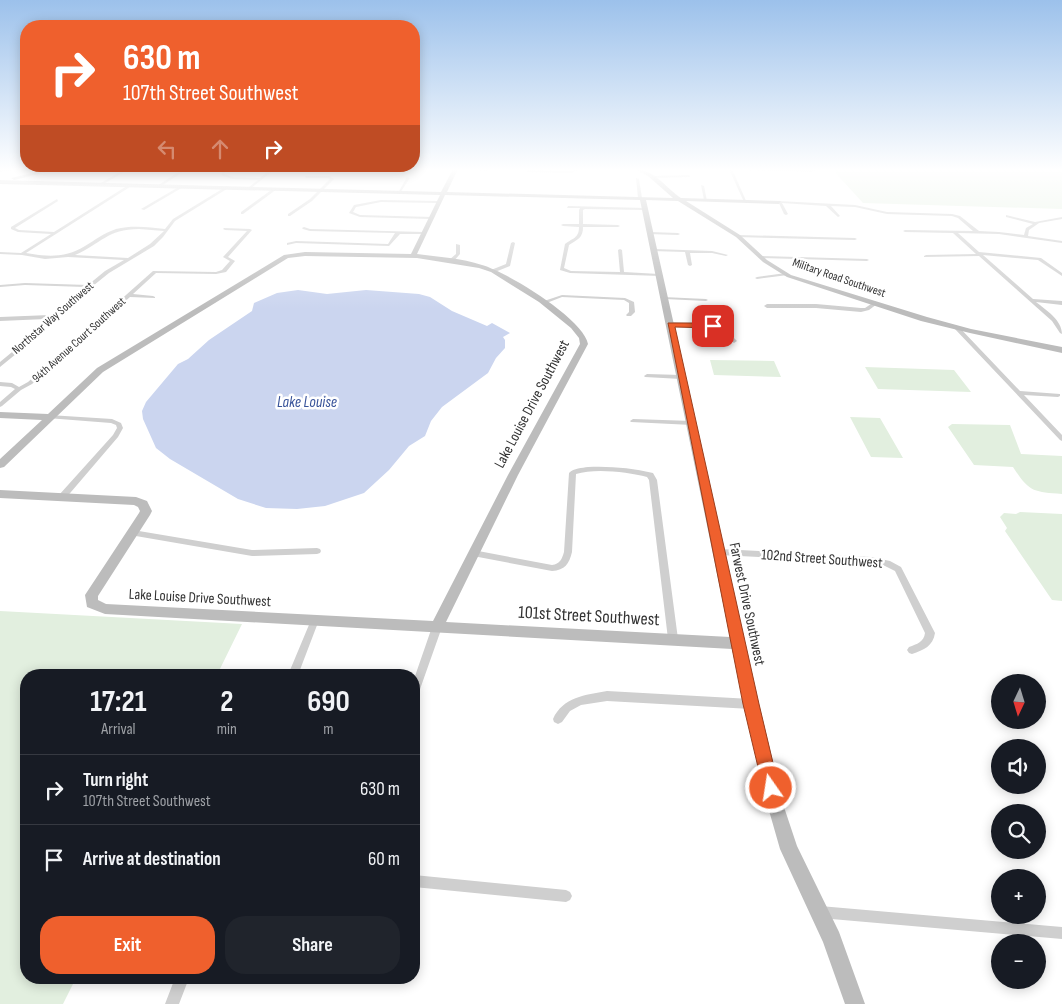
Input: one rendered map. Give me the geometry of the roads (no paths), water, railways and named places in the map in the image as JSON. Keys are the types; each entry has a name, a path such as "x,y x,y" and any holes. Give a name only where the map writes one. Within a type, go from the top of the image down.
{"street":[{"path":"32,216 12,228 18,231 56,232"},
{"path":"22,254 82,216"},
{"name":"Northstar Way Southwest","path":"0,365 30,340 51,317 89,286 110,270 130,260 152,245 180,216"},
{"path":"374,216 431,218 414,256"},
{"path":"581,216 580,234 567,244 561,267 564,270 660,275"},
{"name":"Farwest Drive Southwest","path":"646,216 720,552 751,704 782,829 795,865 834,946 854,1004"},
{"name":"Military Road Southwest","path":"705,216 738,236 760,257 786,274 874,304 956,327 1062,350"},
{"path":"951,216 956,216 978,233"},
{"path":"1007,216 1035,223 1062,218"},
{"path":"1026,237 1027,229 1035,223"},
{"path":"563,225 618,226"},
{"path":"304,228 310,230 424,233"},
{"name":"94th Avenue Court Southwest","path":"0,405 37,377 157,271 219,273 232,263 233,260 225,257 249,230 225,229"},
{"path":"68,256 85,250 112,232 122,230 167,230"},
{"path":"905,231 978,233 1062,242"},
{"path":"955,232 1054,320 1062,331"},
{"path":"289,244 296,242 390,245 398,233"},
{"path":"650,233 678,234"},
{"path":"738,236 855,239"},
{"path":"493,271 508,265 513,243"},
{"path":"452,261 458,254 458,245"},
{"path":"620,250 622,274"},
{"path":"654,250 726,254"},
{"path":"687,251 690,265"},
{"path":"0,253 45,258 68,256 130,260"},
{"name":"Lake Louise Drive Southwest","path":"0,465 100,370 286,256 301,254 414,256 480,266 493,271 544,302 574,326 583,338 584,344 473,553 438,627 120,610 99,607 91,599 94,588 133,533"},
{"path":"926,256 980,254 1041,260 1062,274"},
{"path":"760,257 867,260"},
{"path":"757,278 786,274"},
{"path":"0,286 25,284 89,286"},
{"path":"129,295 153,296"},
{"path":"544,302 562,296 630,300 632,312 628,315"},
{"path":"665,298 706,300"},
{"path":"1032,300 1062,303"},
{"path":"767,306 816,306 861,310 868,309 874,304"},
{"path":"0,319 51,317"},
{"path":"671,324 718,326 723,328 726,335 734,341"},
{"path":"956,327 1062,439"},
{"path":"646,376 681,377"},
{"path":"0,384 19,389"},
{"path":"1018,393 1058,395"},
{"path":"0,415 112,421 119,424 116,436 62,496"},
{"path":"633,421 692,423"},
{"path":"473,553 552,568 562,566 567,559 568,552 571,478 574,472 579,470 595,470 648,474 653,480 673,639"},
{"path":"0,494 136,501 142,503 145,507 144,515 133,533 252,553 317,551"},
{"name":"102nd Street Southwest","path":"720,552 878,560 894,566 898,569 930,633 928,641 912,650"},
{"path":"295,669 315,620"},
{"path":"420,676 438,627"},
{"name":"101st Street Southwest","path":"438,627 739,643"},
{"path":"558,719 566,708 580,701 607,696 751,704"},
{"path":"420,882 566,896"},
{"path":"818,912 1062,933"},
{"path":"172,1004 180,984"}],"water":[{"name":"Lake Louise","path":"298,290 327,294 366,290 419,294 430,297 452,311 487,326 492,323 510,333 503,337 505,348 496,358 488,373 442,407 431,421 425,436 409,446 389,470 364,493 325,506 297,509 266,508 238,499 170,459 156,448 143,419 142,411 146,402 178,364 188,359 209,340 252,311 254,303 277,293"}]}
